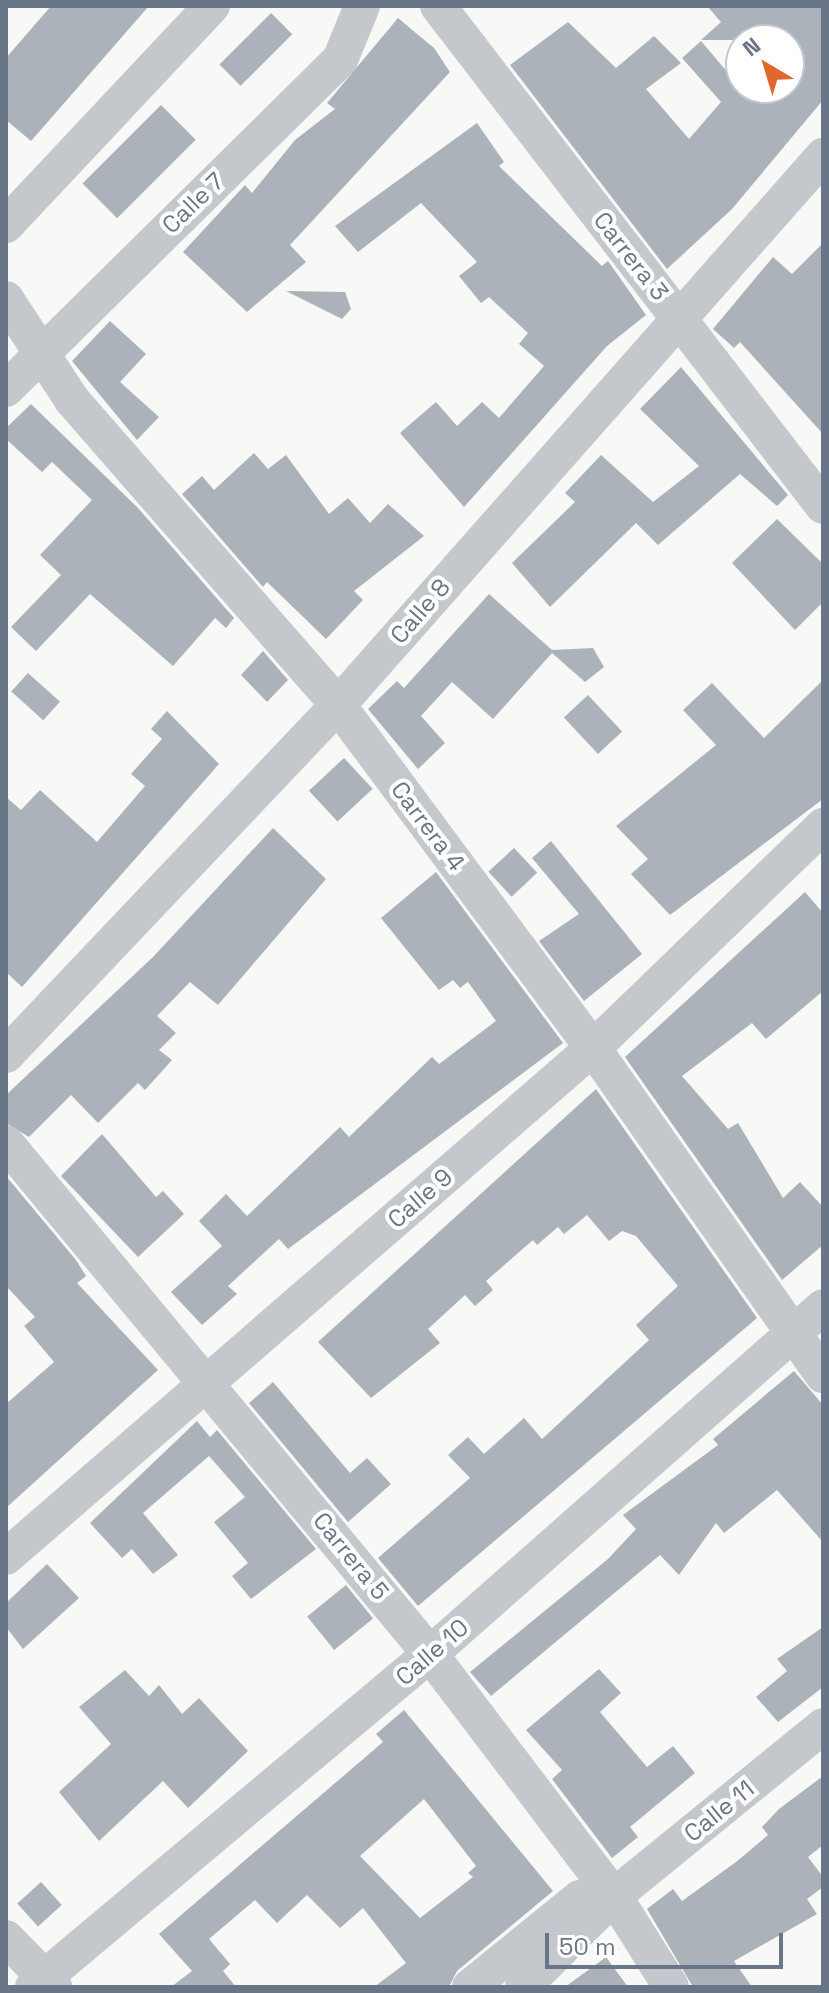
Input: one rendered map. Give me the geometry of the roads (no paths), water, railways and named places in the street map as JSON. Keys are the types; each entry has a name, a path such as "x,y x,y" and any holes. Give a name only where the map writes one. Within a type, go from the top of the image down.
{"street":[{"path":"6,225 212,6"},
{"name":"Calle 7","path":"6,389 41,350 340,60 362,6"},
{"name":"Carrera 3","path":"438,6 823,506"},
{"name":"Calle 8","path":"6,1055 338,705 823,156"},
{"name":"Carrera 4","path":"6,299 72,400 338,705 593,1048 823,1375"},
{"name":"Calle 9","path":"6,1557 593,1048 823,826"},
{"name":"Carrera 5","path":"6,1143 209,1382 430,1654 614,1896 671,1987"},
{"name":"Calle 10","path":"44,1984 430,1654 823,1307"},
{"name":"Calle 11","path":"523,1987 614,1896 823,1726"},
{"path":"470,1987 580,1898 614,1896"},
{"path":"6,1938 44,1984"}]}
